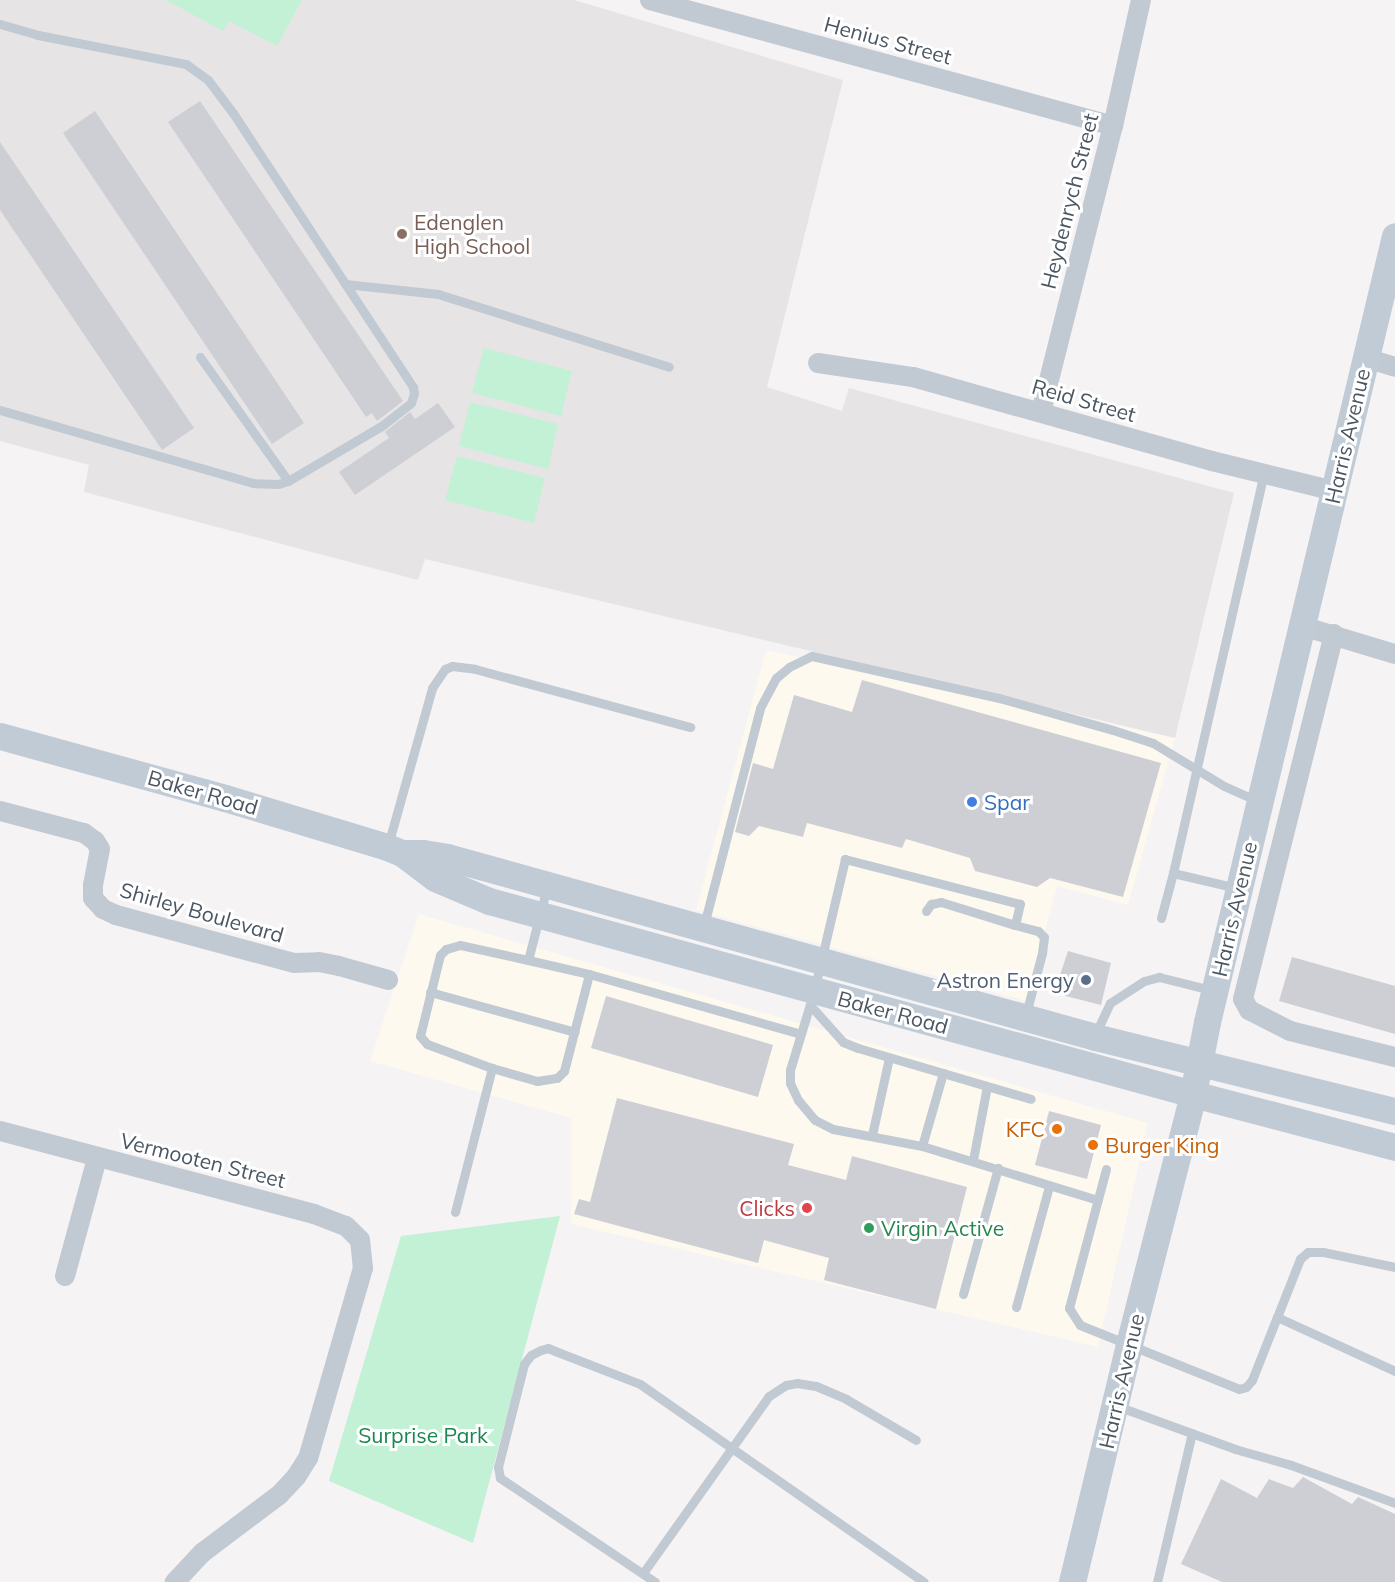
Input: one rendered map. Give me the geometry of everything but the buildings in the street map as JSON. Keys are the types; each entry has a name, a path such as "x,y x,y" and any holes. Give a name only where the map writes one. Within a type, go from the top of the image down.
{"main road":[{"name":"Harris Avenue","path":"1072,1582 1129,1344 1193,1094 1214,991 1395,236"},
{"name":"Baker Road","path":"1,736 225,798 395,850 447,857 547,887 1095,1037 1395,1111"},
{"name":"Baker Road","path":"395,850 435,878 457,888 541,916 812,998 1395,1147"}],"street":[{"name":"Henius Street","path":"650,0 1113,126"},
{"name":"Heydenrych Street","path":"1041,412 1113,126 1141,0"},
{"path":"1366,358 1395,367"},
{"name":"Reid Street","path":"818,363 913,377 1212,461 1334,491"},
{"path":"1302,626 1395,654"},
{"path":"1334,634 1243,999 1249,1010 1290,1031 1395,1057"},
{"name":"Shirley Boulevard","path":"0,811 84,833 95,841 100,849 93,885 93,898 109,912 294,963 318,962 388,980"},
{"name":"Vermooten Street","path":"0,1131 340,1222 360,1240 363,1269 308,1458 296,1478 279,1495 202,1553 175,1582"},
{"path":"65,1276 97,1158"}],"lane":[{"path":"0,24 38,35 186,64 208,80 233,113 413,387 414,398 383,425 288,481 278,484 253,483 0,410"},
{"path":"345,284 438,294 669,367"},
{"path":"200,357 288,481"},
{"path":"1161,918 1197,771 1264,473"},
{"path":"702,930 760,708 776,678 789,667 813,656 999,698 1153,743 1197,771 1259,802"},
{"path":"395,850 432,688 445,669 452,666 475,669 690,727"},
{"path":"1015,925 1020,904 845,859 821,963 789,1077 803,1106 822,1124 841,1131 872,1135 973,1160 1097,1200"},
{"path":"1173,873 1239,889"},
{"path":"528,960 547,887"},
{"path":"926,911 931,904 941,902 1038,931 1044,937 1025,1018"},
{"path":"589,974 564,1071 557,1078 537,1081 492,1068 423,1041 420,1031 440,956 452,946 460,945 589,974 801,1034"},
{"path":"1095,1037 1110,1003 1144,981 1159,977 1214,991"},
{"path":"430,992 575,1032"},
{"path":"812,998 843,1041 889,1058 1031,1099"},
{"path":"872,1135 889,1058"},
{"path":"455,1212 492,1068"},
{"path":"922,1146 943,1073"},
{"path":"973,1160 987,1086"},
{"path":"963,1294 998,1168"},
{"path":"1106,1169 1070,1312 1085,1328 1239,1389 1246,1387 1252,1380 1300,1259 1308,1252 1323,1252 1395,1267"},
{"path":"1016,1307 1049,1186"},
{"path":"1277,1317 1395,1371"},
{"path":"655,1582 500,1478 500,1461 527,1359 548,1348 640,1384 733,1446 924,1582"},
{"path":"643,1574 769,1396 786,1385 797,1383 816,1386 846,1399 916,1440"},
{"path":"1115,1405 1235,1449 1292,1465 1395,1503"},
{"path":"1157,1582 1192,1433"}],"shaded area":[{"name":"Edenglen High School","path":"0,0 574,0 843,80 767,387 842,411 849,388 1234,493 1175,738 425,559 418,580 84,492 89,465 0,441"},
{"path":"766,650 1175,738 1128,905 1057,886 1026,1001 696,910"},
{"path":"419,914 1148,1123 1098,1347 571,1224 571,1118 370,1061"}],"green space":[{"path":"166,0 302,0 277,46 229,21 223,31"},
{"path":"484,348 572,371 561,416 472,393"},
{"path":"470,402 558,424 548,469 459,446"},
{"path":"457,456 545,478 534,523 445,500"},
{"name":"Surprise Park","path":"560,1216 473,1543 329,1481 401,1236"}],"place":[{"name":"Edenglen High School","path":"402,234"},
{"name":"Spar","path":"972,802"},
{"name":"Astron Energy","path":"1086,980"},
{"name":"KFC","path":"1057,1129"},
{"name":"Burger King","path":"1093,1145"},
{"name":"Clicks","path":"807,1208"},
{"name":"Virgin Active","path":"869,1228"}]}
